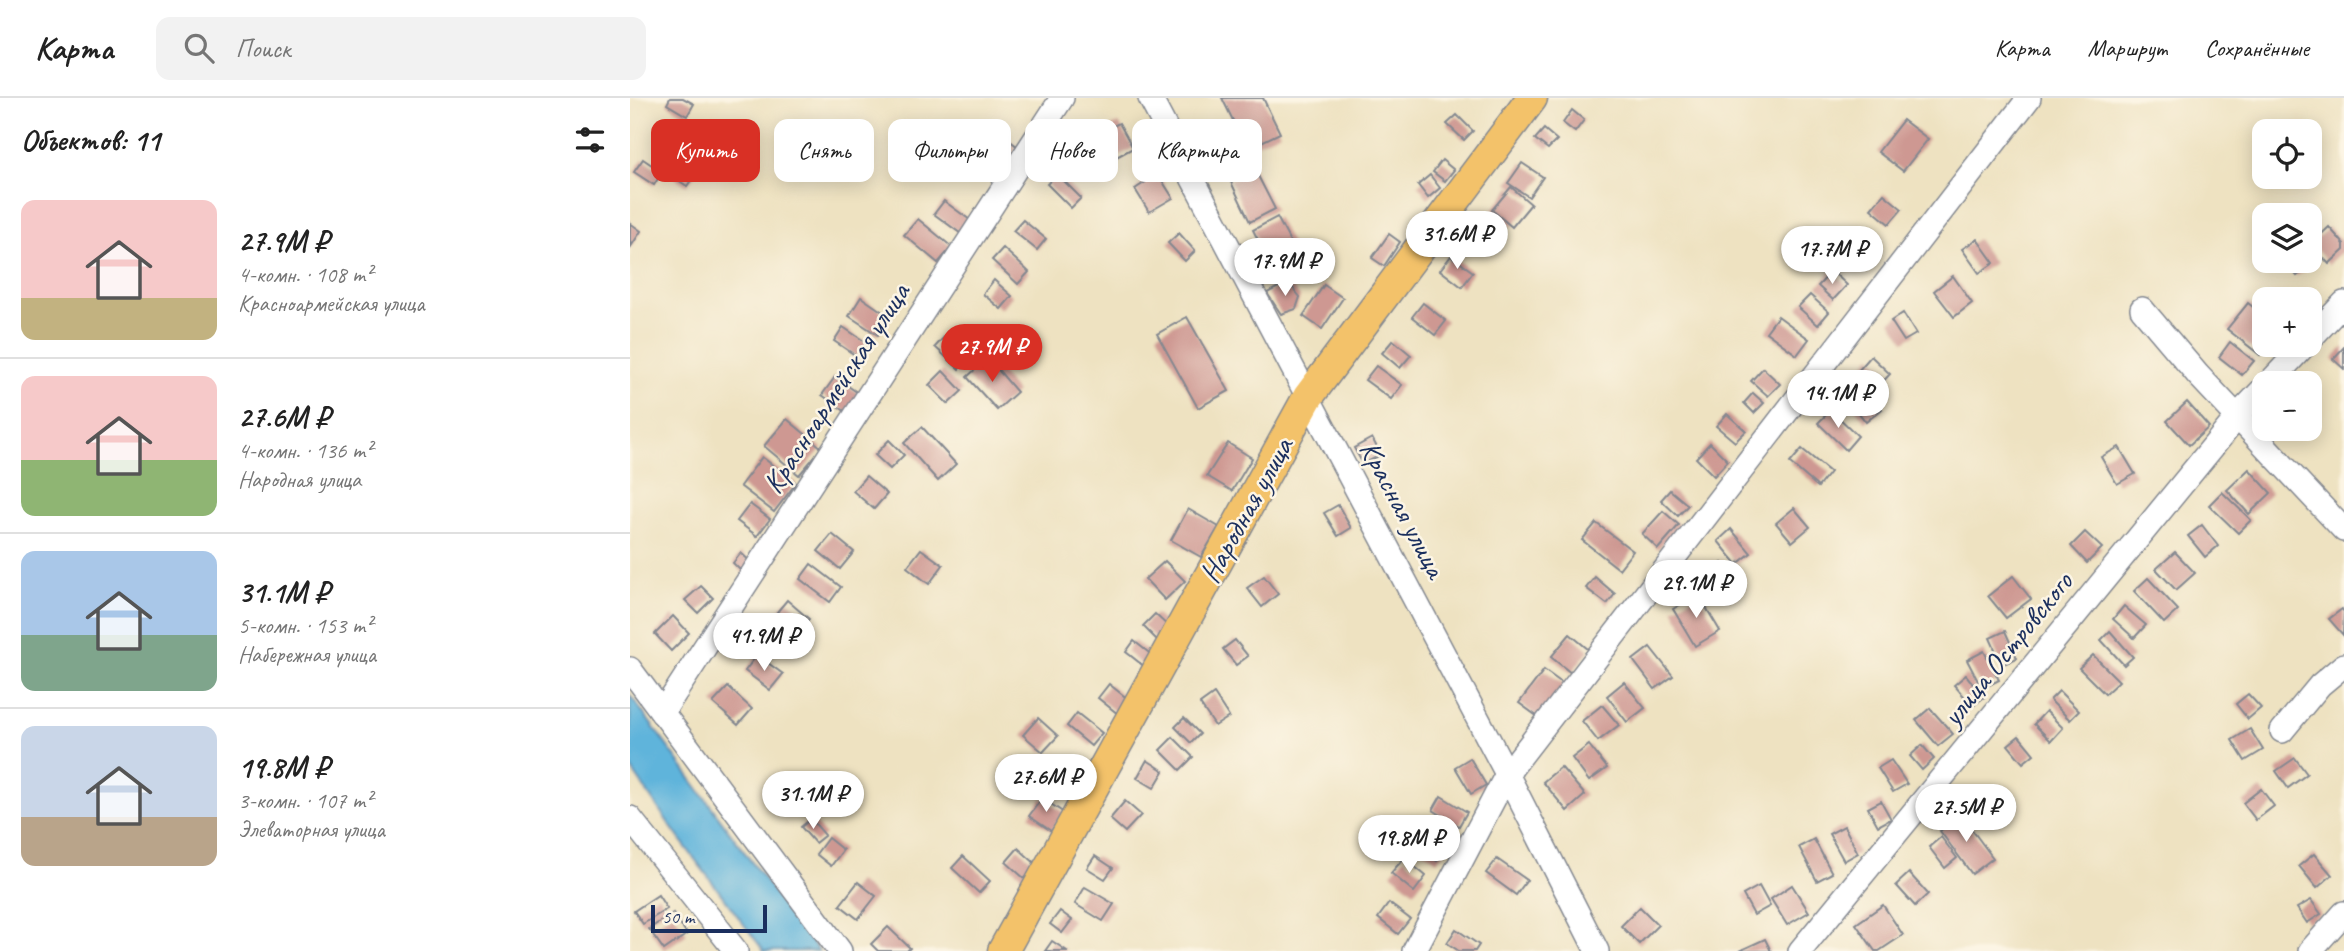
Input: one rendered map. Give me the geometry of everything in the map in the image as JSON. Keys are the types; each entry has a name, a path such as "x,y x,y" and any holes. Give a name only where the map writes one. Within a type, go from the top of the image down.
{"main road":[{"name":"Народная улица","path":"1003,951 1308,397 1532,98"}],"street":[{"name":"Красноармейская улица","path":"662,713 1062,98"},
{"name":"Красная улица","path":"1150,98 1507,774 1597,951"},
{"path":"1415,951 1507,774 2029,98"},
{"path":"2322,326 2344,303"},
{"path":"2142,309 2198,374 2344,530"},
{"path":"2280,371 2294,357"},
{"name":"улица Островского","path":"1800,951 2252,401"},
{"path":"2282,731 2320,685 2344,664"},
{"path":"630,669 840,951"},
{"path":"630,818 736,951"},
{"path":"2310,951 2344,913"}],"water":[{"path":"630,695 819,951 764,951 676,834 630,767"}],"building":[{"path":"670,98 683,98 694,104 687,116 667,104"},
{"path":"1222,98 1263,98 1280,133 1262,142 1262,119 1232,119"},
{"path":"1572,110 1584,120 1575,132 1563,123"},
{"path":"1457,115 1473,131 1464,140 1447,124"},
{"path":"1903,120 1928,139 1903,171 1878,152"},
{"path":"1118,124 1132,149 1118,156"},
{"path":"1544,129 1557,140 1548,149 1535,139"},
{"path":"1011,142 1018,147 1011,156"},
{"path":"643,159 651,164 651,182 656,182 654,185 634,172"},
{"path":"1442,160 1454,170 1445,181 1433,172"},
{"path":"1522,163 1543,177 1529,197 1508,183"},
{"path":"1430,175 1440,188 1428,198 1418,185"},
{"path":"1065,182 1081,198 1071,208 1047,184"},
{"path":"1146,182 1163,182 1173,198 1149,212 1135,189"},
{"path":"1231,182 1261,182 1275,209 1250,222"},
{"path":"1511,187 1531,204 1512,227 1492,210"},
{"path":"1884,194 1902,209 1889,224 1871,209"},
{"path":"944,201 970,220 960,233 934,214"},
{"path":"1277,217 1304,268 1279,281 1253,230"},
{"path":"918,219 952,247 938,263 904,235"},
{"path":"1023,220 1046,239 1037,250 1013,231"},
{"path":"1484,221 1502,235 1490,250 1472,237"},
{"path":"630,223 641,231 630,248"},
{"path":"2329,227 2344,244 2344,250 2329,264 2322,256 2322,234"},
{"path":"1179,233 1195,251 1185,261 1168,243"},
{"path":"1389,234 1400,242 1384,266 1372,258"},
{"path":"1862,234 1879,248 1866,264 1849,250"},
{"path":"1977,239 1994,263 1979,273 1962,249"},
{"path":"1003,248 1029,272 1018,284 992,260"},
{"path":"1451,256 1473,272 1462,287 1440,270"},
{"path":"1832,271 1847,285 1833,300 1818,286"},
{"path":"1953,276 1972,303 1954,317 1934,291"},
{"path":"994,280 1012,296 1001,309 983,294"},
{"path":"1288,282 1300,297 1296,309 1281,314 1267,293"},
{"path":"1324,285 1343,298 1322,329 1303,316"},
{"path":"1810,295 1829,312 1818,325 1798,307"},
{"path":"861,297 890,317 878,335 849,316"},
{"path":"1423,303 1446,321 1435,335 1412,317"},
{"path":"2248,303 2252,306 2252,349 2227,329"},
{"path":"1903,313 1916,334 1904,341 1891,321"},
{"path":"1778,316 1809,339 1797,355 1766,332"},
{"path":"1187,317 1229,391 1198,408 1157,334"},
{"path":"843,327 867,343 858,357 834,341"},
{"path":"946,335 969,357 959,369 935,347"},
{"path":"1393,340 1411,355 1400,368 1382,353"},
{"path":"2230,342 2254,361 2242,375 2219,357"},
{"path":"2344,347 2344,369 2333,359"},
{"path":"1871,356 1890,374 1877,388 1858,371"},
{"path":"988,358 1017,392 997,410 967,377"},
{"path":"1376,366 1402,385 1391,399 1365,380"},
{"path":"1763,368 1780,384 1768,396 1751,381"},
{"path":"943,371 962,391 948,404 929,385"},
{"path":"835,377 861,395 849,414 822,395"},
{"path":"1860,382 1882,409 1866,422 1844,394"},
{"path":"1753,393 1764,403 1754,413 1744,403"},
{"path":"2187,402 2209,427 2189,445 2167,421"},
{"path":"1831,410 1858,436 1846,450 1818,423"},
{"path":"1727,414 1746,431 1735,442 1716,426"},
{"path":"787,419 822,448 799,475 764,446"},
{"path":"922,427 956,464 938,481 904,443"},
{"path":"1372,438 1381,455 1363,464 1354,448"},
{"path":"889,440 904,455 890,469 875,455"},
{"path":"1228,443 1252,458 1232,491 1207,476"},
{"path":"1710,443 1728,461 1714,476 1696,458"},
{"path":"2119,447 2135,474 2117,484 2101,457"},
{"path":"1802,449 1830,472 1818,487 1790,463"},
{"path":"762,457 796,483 774,512 740,486"},
{"path":"2249,469 2271,493 2249,514 2227,490"},
{"path":"866,476 887,494 874,509 853,491"},
{"path":"1670,490 1688,505 1678,516 1661,500"},
{"path":"2222,492 2251,520 2238,533 2209,505"},
{"path":"750,504 770,519 757,536 737,521"},
{"path":"1338,505 1351,528 1338,536 1324,513"},
{"path":"1794,508 1810,527 1792,542 1776,523"},
{"path":"1188,509 1219,527 1201,557 1171,540"},
{"path":"1663,511 1679,525 1658,549 1642,534"},
{"path":"1596,523 1633,551 1619,569 1582,540"},
{"path":"2202,525 2218,546 2205,557 2188,536"},
{"path":"1731,529 1751,553 1737,564 1718,541"},
{"path":"2085,532 2102,548 2087,563 2071,546"},
{"path":"832,534 854,552 840,569 818,551"},
{"path":"921,549 943,565 929,584 907,567"},
{"path":"2175,552 2195,573 2176,590 2156,569"},
{"path":"741,553 753,564 744,574 733,563"},
{"path":"1165,561 1185,581 1165,600 1145,579"},
{"path":"1722,563 1735,583 1720,593 1707,573"},
{"path":"811,564 841,587 830,602 800,579"},
{"path":"1264,576 1278,594 1262,607 1247,588"},
{"path":"2013,576 2031,599 2006,618 1988,596"},
{"path":"1595,577 1615,594 1607,604 1586,588"},
{"path":"2148,578 2178,610 2164,623 2134,591"},
{"path":"701,586 713,598 698,613 685,600"},
{"path":"1698,594 1720,631 1695,646 1673,609"},
{"path":"787,600 809,619 798,631 777,612"},
{"path":"2124,606 2146,625 2134,638 2113,619"},
{"path":"2342,609 2344,612 2343,635 2329,619"},
{"path":"1155,614 1170,628 1158,641 1143,626"},
{"path":"673,616 689,633 671,651 655,634"},
{"path":"2005,631 2017,658 2002,665 1990,638"},
{"path":"2110,631 2133,657 2124,665 2101,640"},
{"path":"1570,634 1589,650 1571,673 1551,657"},
{"path":"1235,640 1248,656 1236,665 1223,649"},
{"path":"1134,641 1153,656 1145,667 1126,652"},
{"path":"1650,647 1673,676 1655,689 1633,660"},
{"path":"1984,651 1999,680 1982,689 1967,660"},
{"path":"757,655 783,674 770,690 745,671"},
{"path":"2093,655 2119,681 2105,694 2079,668"},
{"path":"1544,670 1566,686 1541,719 1519,703"},
{"path":"1966,675 1984,697 1973,706 1954,685"},
{"path":"1624,682 1645,708 1627,722 1607,696"},
{"path":"1109,684 1129,700 1118,714 1098,698"},
{"path":"728,687 752,709 738,725 713,703"},
{"path":"2059,691 2079,711 2070,720 2050,700"},
{"path":"1214,694 1229,717 1215,726 1200,704"},
{"path":"2248,694 2261,708 2248,719 2236,704"},
{"path":"1602,705 1619,725 1598,741 1582,721"},
{"path":"1930,708 1953,734 1938,746 1916,720"},
{"path":"2046,711 2063,728 2051,741 2034,724"},
{"path":"1077,713 1102,733 1091,746 1067,726"},
{"path":"1038,718 1058,736 1043,752 1023,735"},
{"path":"1184,718 1200,734 1191,743 1175,727"},
{"path":"2250,729 2263,750 2245,761 2232,740"},
{"path":"2019,736 2034,754 2023,763 2008,745"},
{"path":"1173,737 1193,757 1180,770 1160,750"},
{"path":"1589,745 1607,768 1589,781 1572,758"},
{"path":"1922,745 1934,759 1922,770 1910,756"},
{"path":"1470,758 1486,785 1471,794 1455,767"},
{"path":"2295,758 2307,774 2288,788 2276,771"},
{"path":"1147,760 1164,771 1154,788 1137,778"},
{"path":"1891,760 1907,784 1893,792 1878,768"},
{"path":"1561,767 1585,795 1567,811 1543,782"},
{"path":"2261,789 2274,806 2256,820 2243,803"},
{"path":"1441,796 1467,812 1459,826 1433,810"},
{"path":"1042,798 1064,813 1051,831 1029,816"},
{"path":"1125,801 1141,815 1125,832 1110,819"},
{"path":"1881,801 1891,819 1878,826 1868,808"},
{"path":"1961,815 1993,858 1972,874 1940,831"},
{"path":"811,819 825,835 815,843 801,827"},
{"path":"1844,826 1858,853 1844,861 1829,834"},
{"path":"1423,827 1448,846 1437,861 1412,842"},
{"path":"1941,837 1957,858 1945,868 1929,847"},
{"path":"828,838 843,850 831,866 816,854"},
{"path":"1814,839 1832,873 1817,881 1799,847"},
{"path":"1018,848 1037,865 1025,879 1006,862"},
{"path":"2314,854 2332,875 2317,888 2299,866"},
{"path":"963,856 990,881 979,893 952,868"},
{"path":"1095,856 1113,868 1105,879 1087,868"},
{"path":"1404,858 1426,876 1414,892 1391,873"},
{"path":"1497,859 1527,880 1516,895 1486,873"},
{"path":"1909,873 1928,894 1915,906 1896,885"},
{"path":"858,882 876,896 858,919 840,905"},
{"path":"1792,885 1809,912 1787,925 1771,899"},
{"path":"1759,886 1770,906 1754,915 1743,895"},
{"path":"1085,887 1114,904 1103,921 1075,904"},
{"path":"658,895 667,909 643,924 634,911"},
{"path":"2311,900 2321,914 2307,923 2297,908"},
{"path":"1389,903 1410,919 1398,934 1378,918"},
{"path":"1883,905 1903,935 1875,951 1856,924"},
{"path":"1640,907 1658,925 1639,944 1621,926"},
{"path":"1060,911 1072,920 1062,933 1050,924"},
{"path":"673,913 687,934 664,950 649,929"},
{"path":"888,927 910,948 907,951 878,951 871,944"},
{"path":"1456,929 1479,945 1475,951 1459,951 1447,943"},
{"path":"1765,939 1771,951 1739,951"},
{"path":"1052,941 1067,951 1045,951"}]}
